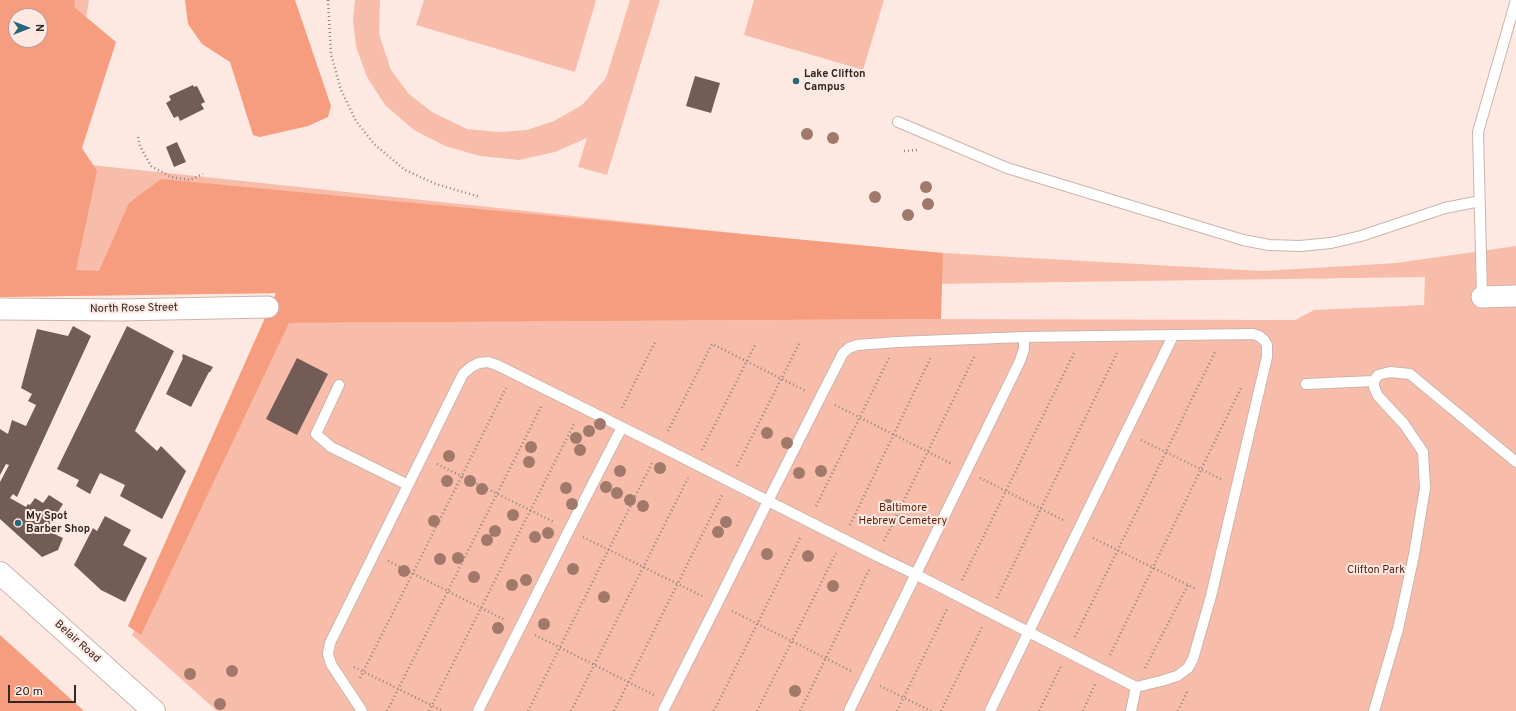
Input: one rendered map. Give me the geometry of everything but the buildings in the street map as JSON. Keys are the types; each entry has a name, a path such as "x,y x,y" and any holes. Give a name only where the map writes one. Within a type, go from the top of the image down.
{"main road":[{"name":"Belair Road","path":"0,573 154,711"}],"street":[{"path":"1482,297 1516,296"},
{"name":"North Rose Street","path":"0,309 120,310 268,307"}],"lane":[{"path":"1482,297 1478,132 1516,0"},
{"path":"898,122 1007,168 1243,240 1268,245 1300,246 1331,243 1361,236 1445,208 1480,201"},
{"path":"362,711 331,664 328,654 330,643 336,628 464,374 471,367 479,363 488,362 514,373 618,425 729,481 768,501 877,556 955,594 1136,687 1178,676 1188,668 1193,659 1211,596 1267,357 1267,345 1264,340 1253,334 1024,337 897,342 856,345 848,348 843,353 768,501 663,711"},
{"path":"990,711 1173,336"},
{"path":"849,711 1020,361 1024,349 1024,337"},
{"path":"1374,711 1398,628 1414,555 1425,488 1423,452 1404,424 1378,396 1374,387 1374,381 1378,375 1390,372 1410,374 1516,462"},
{"path":"1306,384 1374,381"},
{"path":"339,385 316,434 331,447 408,485"},
{"path":"478,711 569,530 618,425"},
{"path":"1131,711 1136,687"}],"path":[{"path":"328,0 331,54 340,90 356,121 374,144 405,170 436,184 480,197"},
{"path":"138,137 140,146 151,166 171,177 190,180 203,174"},
{"path":"1039,711 1224,335"},
{"path":"897,711 1082,336"},
{"path":"941,711 1125,336"},
{"path":"800,711 984,339"},
{"path":"618,425 655,342"},
{"path":"614,711 800,342"},
{"path":"571,711 755,345"},
{"path":"351,695 514,373"},
{"path":"1082,711 1243,383"},
{"path":"387,711 496,493 549,391"},
{"path":"429,711 582,407"},
{"path":"1126,433 1237,486"},
{"path":"422,456 931,711"},
{"path":"1078,531 1211,596"},
{"path":"1136,687 1188,585"},
{"path":"328,654 443,711"}],"green space":[{"name":"Baltimore Hebrew Cemetery","path":"0,0 89,0 63,162 876,248 943,253 1263,271 1396,263 1516,246 1516,711 217,711 132,635 282,323 941,319 1295,320 1314,310 1424,305 1425,277 0,297"},
{"path":"355,0 380,0 379,34 391,70 409,94 432,112 467,129 499,132 527,130 554,121 582,105 606,78 630,0 660,0 607,175 578,167 587,138 555,152 519,160 480,156 445,146 414,130 385,105 367,77 356,47 353,19"},
{"path":"424,0 596,0 575,72 416,25"},
{"path":"754,0 884,0 863,70 744,35"}],"shaded area":[{"path":"0,0 75,0 74,7 116,42 82,148 97,171 76,270 99,271 129,203 161,179 943,253 941,319 289,323 141,635 128,626 276,293 0,297"},
{"path":"185,0 295,0 331,106 328,117 308,126 260,137 253,135 230,62 202,44 188,24"},
{"path":"0,635 84,711 0,711"}],"place":[{"name":"Lake Clifton Campus","path":"796,81"},
{"name":"My Spot Barber Shop","path":"18,523"}],"park label":[{"name":"Clifton Park","path":"1376,571"}]}
